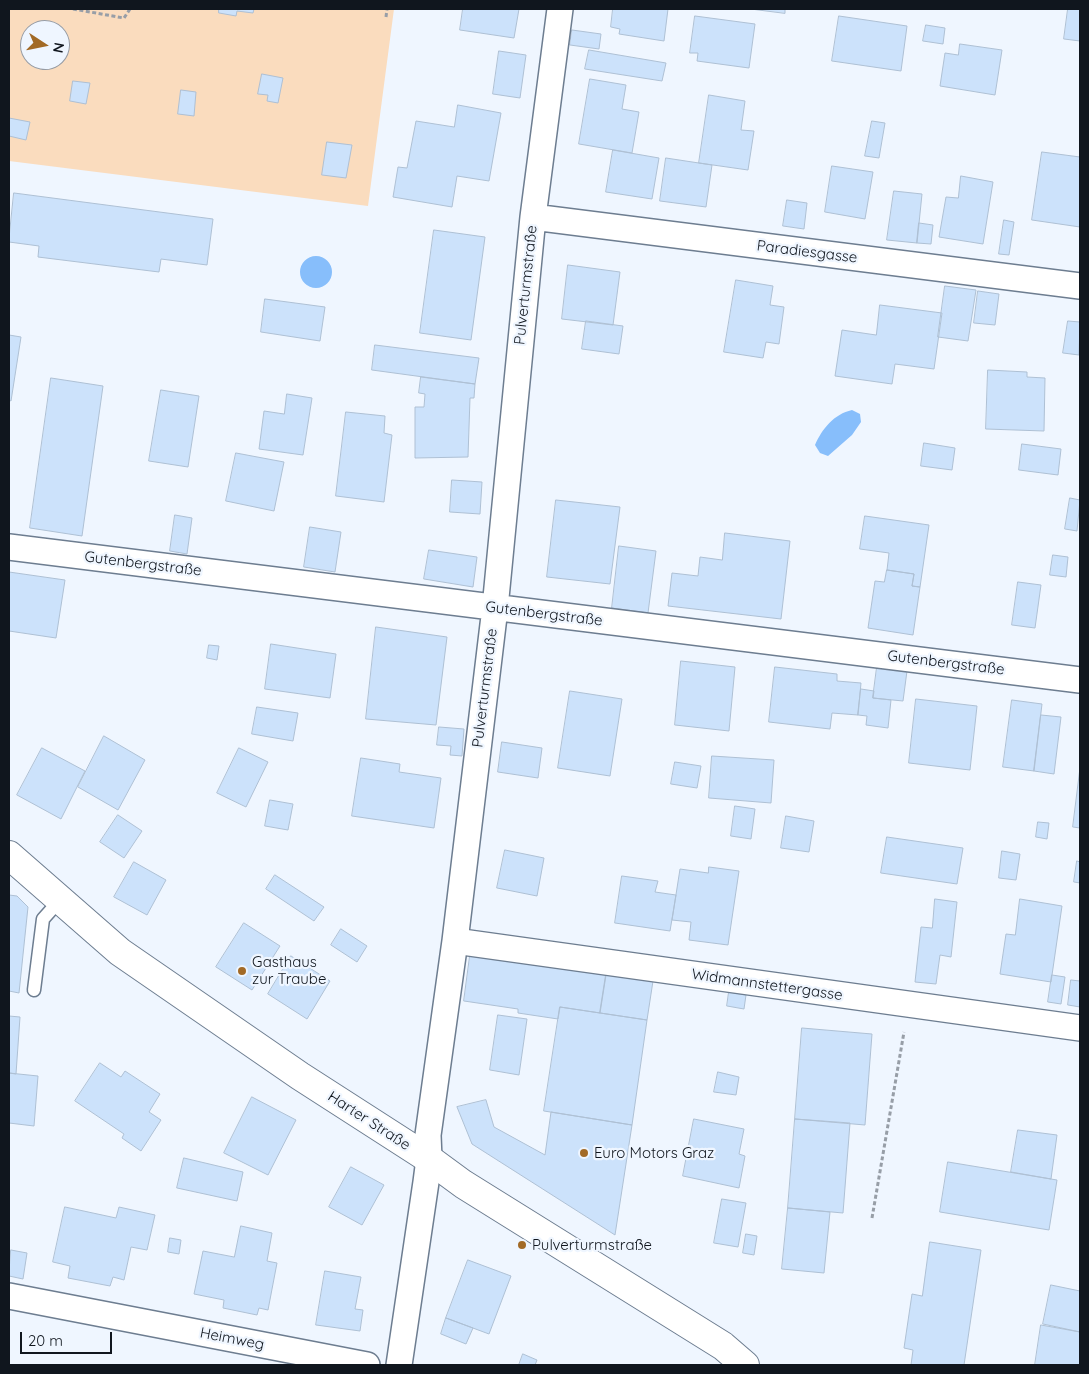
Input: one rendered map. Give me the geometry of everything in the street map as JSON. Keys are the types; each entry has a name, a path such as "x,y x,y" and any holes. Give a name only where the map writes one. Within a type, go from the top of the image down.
{"main road":[{"name":"Harter Straße","path":"9,855 120,952 300,1076 429,1159 464,1184 723,1346 745,1365"}],"street":[{"name":"Pulverturmstraße","path":"399,1365 429,1159 428,1135 455,941 495,608 533,217 560,9"},
{"name":"Paradiesgasse","path":"533,217 1080,286"},
{"name":"Gutenbergstraße","path":"9,547 1080,680"},
{"name":"Widmannstettergasse","path":"455,941 1080,1028"},
{"name":"Heimweg","path":"9,1296 366,1365"}],"lane":[{"path":"34,990 42,919 60,900"}],"path":[{"path":"73,9 124,18 130,9"},
{"path":"386,17 387,9"},
{"path":"872,1218 908,1004"}],"shaded area":[{"path":"9,9 394,9 368,206 9,161"}],"water":[{"path":"316,256 328,260 332,272 328,284 316,288 304,284 300,272 304,260"},
{"path":"852,410 860,414 861,422 852,435 828,456 820,453 815,445 821,433 834,419"}],"building":[{"path":"219,9 254,9 253,13 237,11 236,16 219,13"},
{"path":"463,9 519,9 514,38 460,30"},
{"path":"613,9 668,9 664,41 619,34 620,29 611,27"},
{"path":"751,9 785,9 785,13"},
{"path":"1068,9 1080,9 1080,41 1064,39"},
{"path":"695,16 755,24 749,68 697,61 698,53 690,53"},
{"path":"839,16 907,26 901,71 832,61"},
{"path":"926,25 945,28 943,44 923,41"},
{"path":"572,30 601,34 599,49 570,45"},
{"path":"960,44 1002,50 995,95 940,86 945,53 958,55"},
{"path":"589,50 666,63 662,81 585,69"},
{"path":"499,51 526,55 520,98 493,94"},
{"path":"262,74 283,78 278,103 267,101 268,95 258,94"},
{"path":"590,79 626,85 622,109 639,112 632,153 579,144"},
{"path":"73,81 90,83 86,104 70,101"},
{"path":"181,90 196,92 194,116 178,114"},
{"path":"709,95 745,101 741,130 754,131 748,170 699,163"},
{"path":"458,105 501,113 489,181 457,176 452,207 393,197 398,167 407,168 416,121 454,127"},
{"path":"9,118 30,122 26,140 9,136"},
{"path":"872,121 885,123 879,158 865,156"},
{"path":"327,142 352,145 346,178 322,175"},
{"path":"613,150 659,158 652,199 606,192"},
{"path":"1042,152 1080,157 1080,227 1032,220"},
{"path":"666,158 712,165 706,207 660,201"},
{"path":"832,166 873,172 865,219 825,212"},
{"path":"961,176 993,182 983,244 939,237 946,197 958,198"},
{"path":"894,191 922,194 917,243 887,240"},
{"path":"14,193 213,219 207,265 161,259 159,272 38,257 39,246 9,242"},
{"path":"787,200 807,203 804,229 783,226"},
{"path":"1004,220 1014,222 1009,255 999,254"},
{"path":"919,223 933,225 931,244 917,243"},
{"path":"434,230 485,237 471,340 420,333"},
{"path":"568,265 620,272 613,325 562,319"},
{"path":"736,280 773,286 770,305 784,307 779,344 766,342 763,358 724,352"},
{"path":"945,286 976,290 968,341 938,337"},
{"path":"978,291 999,294 995,325 974,323"},
{"path":"265,299 325,307 320,341 261,332"},
{"path":"880,305 942,313 934,369 895,364 892,384 835,376 842,330 876,335"},
{"path":"586,321 623,326 619,354 582,349"},
{"path":"1068,321 1080,322 1079,355 1063,353"},
{"path":"9,335 21,337 11,401 9,400"},
{"path":"375,345 479,358 475,384 372,370"},
{"path":"988,370 1027,372 1027,377 1045,378 1044,431 986,429"},
{"path":"421,377 475,384 474,398 470,398 468,457 415,458 415,407 424,407 425,394 419,393"},
{"path":"51,378 103,386 82,536 30,528"},
{"path":"161,390 199,396 188,467 149,461"},
{"path":"287,394 312,398 303,455 259,449 264,411 284,414"},
{"path":"346,412 385,416 384,433 392,435 384,502 336,496"},
{"path":"924,443 955,448 952,470 921,466"},
{"path":"1022,444 1061,449 1058,475 1019,470"},
{"path":"236,453 284,462 274,511 226,501"},
{"path":"452,480 482,482 480,514 450,512"},
{"path":"1070,498 1080,500 1077,531 1065,529"},
{"path":"556,500 620,507 610,584 547,577"},
{"path":"175,515 192,518 187,554 170,551"},
{"path":"865,516 929,525 920,587 912,586 914,574 887,570 889,553 860,549"},
{"path":"310,527 341,532 335,572 304,567"},
{"path":"725,533 790,541 781,619 668,606 672,573 698,576 700,557 722,560"},
{"path":"619,546 656,551 648,613 612,608"},
{"path":"429,550 477,557 473,587 424,579"},
{"path":"1053,555 1068,557 1066,577 1050,575"},
{"path":"887,570 914,574 912,586 920,587 913,635 868,628 875,581 884,582"},
{"path":"9,572 65,580 56,638 9,631"},
{"path":"1018,582 1041,585 1035,628 1012,625"},
{"path":"376,627 447,637 436,725 366,719"},
{"path":"271,644 336,654 330,698 265,689"},
{"path":"209,645 219,646 217,660 207,658"},
{"path":"681,661 735,667 729,731 675,725"},
{"path":"775,667 837,674 837,681 861,683 858,715 832,713 830,729 769,722"},
{"path":"877,667 907,671 903,701 873,698"},
{"path":"861,689 874,691 873,698 891,700 888,728 866,725 867,716 858,715"},
{"path":"570,691 622,699 610,776 558,768"},
{"path":"916,699 977,706 970,770 909,763"},
{"path":"1012,700 1042,704 1034,771 1003,767"},
{"path":"257,707 298,713 293,741 252,734"},
{"path":"1041,715 1061,717 1054,774 1034,771"},
{"path":"439,727 464,729 462,756 450,755 451,746 437,745"},
{"path":"104,736 145,760 118,810 78,787"},
{"path":"502,742 542,748 538,778 498,772"},
{"path":"42,748 85,771 61,819 17,795"},
{"path":"239,748 268,762 246,807 217,793"},
{"path":"712,756 774,760 771,803 709,798"},
{"path":"361,758 400,764 399,772 441,778 434,828 352,816"},
{"path":"675,762 701,766 697,788 671,784"},
{"path":"1080,768 1080,828 1073,827"},
{"path":"270,800 293,804 288,830 265,826"},
{"path":"735,806 755,809 751,839 731,836"},
{"path":"118,815 142,831 124,858 100,842"},
{"path":"786,816 814,821 809,852 781,848"},
{"path":"1038,822 1049,823 1047,839 1036,837"},
{"path":"887,837 963,848 957,884 881,873"},
{"path":"505,850 544,858 537,896 497,888"},
{"path":"1002,851 1020,854 1016,880 999,878"},
{"path":"1077,861 1080,862 1080,883 1074,882"},
{"path":"134,862 166,880 147,915 114,897"},
{"path":"709,867 739,871 728,945 689,940 691,922 672,920 680,869 708,873"},
{"path":"275,875 324,907 314,921 266,889"},
{"path":"622,876 658,881 655,892 676,895 670,931 615,923"},
{"path":"9,895 17,896 28,907 19,993 9,991"},
{"path":"935,899 957,902 951,957 940,955 936,984 915,982 921,927 932,928"},
{"path":"1020,899 1062,906 1051,982 1000,974 1006,934 1015,935"},
{"path":"244,923 280,946 252,990 216,967"},
{"path":"341,929 367,946 357,962 331,945"},
{"path":"291,956 330,981 307,1019 268,994"},
{"path":"470,956 606,975 600,1013 560,1007 558,1019 518,1013 518,1009 464,1001"},
{"path":"606,975 653,981 647,1020 600,1013"},
{"path":"1052,975 1065,977 1061,1004 1048,1002"},
{"path":"1071,980 1080,981 1080,1007 1068,1005"},
{"path":"729,992 746,995 744,1009 727,1006"},
{"path":"560,1007 647,1020 632,1125 544,1111"},
{"path":"498,1015 527,1019 519,1075 490,1070"},
{"path":"9,1016 20,1017 16,1074 9,1073"},
{"path":"802,1028 872,1034 865,1125 795,1119"},
{"path":"100,1063 121,1077 125,1071 160,1094 149,1112 161,1120 141,1151 122,1138 124,1134 75,1101"},
{"path":"718,1072 739,1077 736,1095 714,1092"},
{"path":"9,1073 38,1076 34,1126 9,1123"},
{"path":"252,1097 296,1120 268,1175 224,1153"},
{"path":"486,1100 494,1127 545,1155 551,1112 632,1125 615,1235 472,1144 457,1107"},
{"path":"694,1119 744,1129 739,1154 745,1156 739,1188 683,1176"},
{"path":"795,1119 850,1123 843,1213 788,1208"},
{"path":"1018,1130 1057,1135 1051,1179 1011,1172"},
{"path":"184,1158 243,1172 237,1201 177,1188"},
{"path":"948,1162 1057,1180 1049,1230 940,1212"},
{"path":"351,1167 384,1185 362,1225 329,1207"},
{"path":"722,1199 746,1203 738,1247 714,1243"},
{"path":"65,1207 116,1218 119,1207 155,1215 147,1250 131,1247 124,1280 113,1277 110,1286 68,1278 70,1266 53,1262"},
{"path":"788,1208 830,1212 824,1273 782,1269"},
{"path":"241,1226 272,1233 267,1261 277,1263 268,1310 259,1308 257,1315 223,1308 224,1300 194,1294 203,1251 234,1257"},
{"path":"746,1234 757,1236 754,1255 743,1253"},
{"path":"170,1238 181,1240 179,1254 168,1252"},
{"path":"930,1242 981,1250 964,1365 911,1365 913,1350 904,1348 912,1294 922,1296"},
{"path":"11,1250 27,1253 23,1279 9,1276"},
{"path":"468,1260 511,1276 489,1334 446,1318"},
{"path":"325,1271 361,1277 355,1309 363,1310 360,1331 316,1325"},
{"path":"1051,1285 1080,1291 1080,1332 1043,1324"},
{"path":"446,1318 473,1328 466,1344 441,1334"},
{"path":"1041,1325 1080,1332 1080,1365 1035,1365"},
{"path":"523,1354 537,1360 535,1365 519,1365"}],"place":[{"name":"Gasthaus zur Traube","path":"242,971"},
{"name":"Euro Motors Graz","path":"584,1153"},
{"name":"Pulverturmstraße","path":"522,1245"}]}
